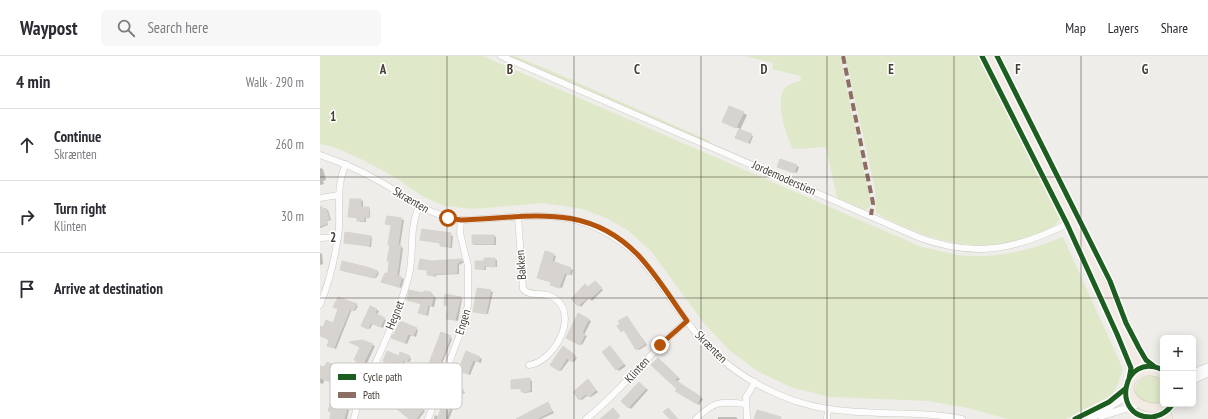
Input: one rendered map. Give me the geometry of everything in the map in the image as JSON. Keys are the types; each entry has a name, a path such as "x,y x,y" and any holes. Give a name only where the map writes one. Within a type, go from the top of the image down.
{"main road":[{"path":"989,56 1073,221 1123,331 1137,376"},
{"path":"1123,331 1148,371"},
{"path":"1160,374 1148,371 1137,376 1131,384 1129,394 1134,406 1143,412 1154,416 1166,407"},
{"path":"1167,407 1168,419"}],"street":[{"name":"Jordemoderstien","path":"501,56 918,237 942,245 978,250 1013,246 1039,237 1073,221"},
{"name":"Skrænten","path":"320,155 346,164 380,181 420,207 436,214 461,220 518,216 557,216 571,218 595,225 638,255 687,321 714,352 743,375 793,400 828,409 905,416 936,415 962,419"},
{"path":"320,305 329,281 338,237 340,176 346,164"},
{"path":"320,198 339,194"},
{"name":"Hegnet","path":"376,363 406,285 412,259 413,222 420,207"},
{"name":"Bakken","path":"518,216 523,289 529,293 543,293 555,298 562,306 564,317 563,331 554,348 540,362 529,365"},
{"name":"Engen","path":"448,363 468,305 468,266 460,233 461,220"},
{"path":"320,238 338,237"},
{"name":"Klinten","path":"586,419 615,393 660,345 687,321"},
{"path":"1196,372 1208,367"},
{"path":"1196,379 1208,373"},
{"path":"747,419 745,404 746,397 755,382"},
{"path":"1090,419 1129,394"},
{"path":"696,419 709,407 718,403 745,404"},
{"path":"1090,419 1134,406"},
{"name":"Hegnet","path":"354,419 358,409"},
{"name":"Engen","path":"428,419 432,409"},
{"path":"827,419 828,409"}],"green space":[{"path":"320,56 483,56 922,247 958,255 986,256 1025,250 1063,237 1123,369 1116,389 1109,397 1066,419 1007,419 968,408 928,401 830,397 793,388 759,372 729,350 703,322 651,251 629,231 608,219 583,209 543,203 474,209 445,206 422,196 396,178 365,161 334,147 320,144"},
{"path":"507,56 515,56 547,69 710,141 709,143"},
{"path":"745,56 840,56 870,199 870,207 865,210 837,198 826,147 792,148 782,118 781,101 782,93 785,88 788,85 801,80 800,76 772,69 773,63"},
{"path":"845,56 980,56 1062,215 1060,220 1053,227 1040,234 1010,243 970,245 951,242 914,231 876,213 875,189"},
{"path":"1147,377 1157,377 1160,380 1160,402 1152,407 1135,395 1137,384"}],"building":[{"path":"729,106 744,112 736,128 722,122"},
{"path":"739,129 752,134 748,143 735,138"},
{"path":"780,159 797,165 794,173 777,167"},
{"path":"350,199 361,199 361,207 369,207 369,218 364,217 364,221 357,221 357,217 348,217"},
{"path":"322,206 322,209 326,208 329,219 326,220 327,224 320,226 320,207"},
{"path":"387,216 402,218 398,245 401,245 397,276 402,277 399,287 381,282 385,273 388,273 389,261 387,261 390,245 388,245 391,225 385,224"},
{"path":"422,229 451,233 450,247 440,246 440,243 420,240"},
{"path":"345,232 371,236 369,246 344,243"},
{"path":"472,235 494,235 494,244 472,244"},
{"path":"545,251 554,254 552,261 571,268 569,275 565,273 559,288 550,285 551,282 537,278"},
{"path":"484,258 495,258 495,267 484,266 484,269 475,269 475,261 484,261"},
{"path":"420,259 432,261 462,260 457,264 457,273 434,274 434,276 427,275 427,270 418,269"},
{"path":"342,261 378,271 374,278 340,270"},
{"path":"595,281 602,288 589,300 587,298 578,306 571,299 585,284 588,287"},
{"path":"477,288 491,290 486,314 473,312"},
{"path":"409,290 423,293 424,291 431,292 431,295 434,296 431,306 428,305 426,315 418,313 421,304 407,300"},
{"path":"445,294 461,297 455,320 446,319 448,306 444,305"},
{"path":"338,297 357,304 353,311 350,309 334,348 327,346 329,340 320,335 320,326 323,327 326,320 333,323 338,309 333,307"},
{"path":"370,306 377,309 375,313 385,318 380,327 371,323 368,329 361,326"},
{"path":"578,313 589,319 582,333 585,334 580,345 566,338"},
{"path":"627,316 645,344 636,350 624,330 621,332 617,326 620,324 618,321"},
{"path":"400,321 417,328 413,336 408,334 405,343 391,338 392,335 396,335 394,334"},
{"path":"441,332 451,336 440,363 429,363"},
{"path":"362,340 373,344 364,363 356,363 357,361 354,360 360,347 349,342"},
{"path":"563,346 576,356 572,362 567,358 559,371 550,365"},
{"path":"610,346 624,364 616,370 602,352"},
{"path":"387,351 399,356 400,352 410,356 407,362 403,360 402,363 388,363 383,361"},
{"path":"466,351 480,357 478,362 473,360 468,374 462,372 461,363"},
{"path":"658,358 678,377 675,380 701,397 697,404 675,391 677,389 651,365"},
{"path":"327,362 330,363 330,382 320,378 320,366 324,367"},
{"path":"530,378 530,391 521,392 521,388 511,389 511,380"},
{"path":"588,379 596,390 589,397 586,394 579,400 573,392"},
{"path":"639,382 646,389 628,408 621,401"},
{"path":"548,402 552,411 537,419 516,419"},
{"path":"330,404 330,409 347,409 344,419 330,419 331,412 328,411"},
{"path":"613,408 620,416 617,419 600,419"},
{"path":"668,408 678,419 670,419 663,412"},
{"path":"397,409 424,409 416,419 409,419"},
{"path":"441,409 450,409 446,419 437,419"},
{"path":"757,410 781,417 781,419 754,419"}],"marked path":[{"path":"843,56 873,203 871,215"}],"cycle path":[{"path":"982,56 1067,224 1131,368 1129,379"},
{"path":"997,56 1110,281 1126,323 1146,360 1155,367"},
{"path":"1160,369 1149,366 1138,369 1130,377 1126,387 1126,398 1130,408 1139,415 1152,417 1158,416 1171,407"},
{"path":"1075,419 1109,402 1125,389"}],"route":[{"path":"448,218 461,220 518,216 557,216 584,221 607,232 638,255 687,321 660,345"}]}
